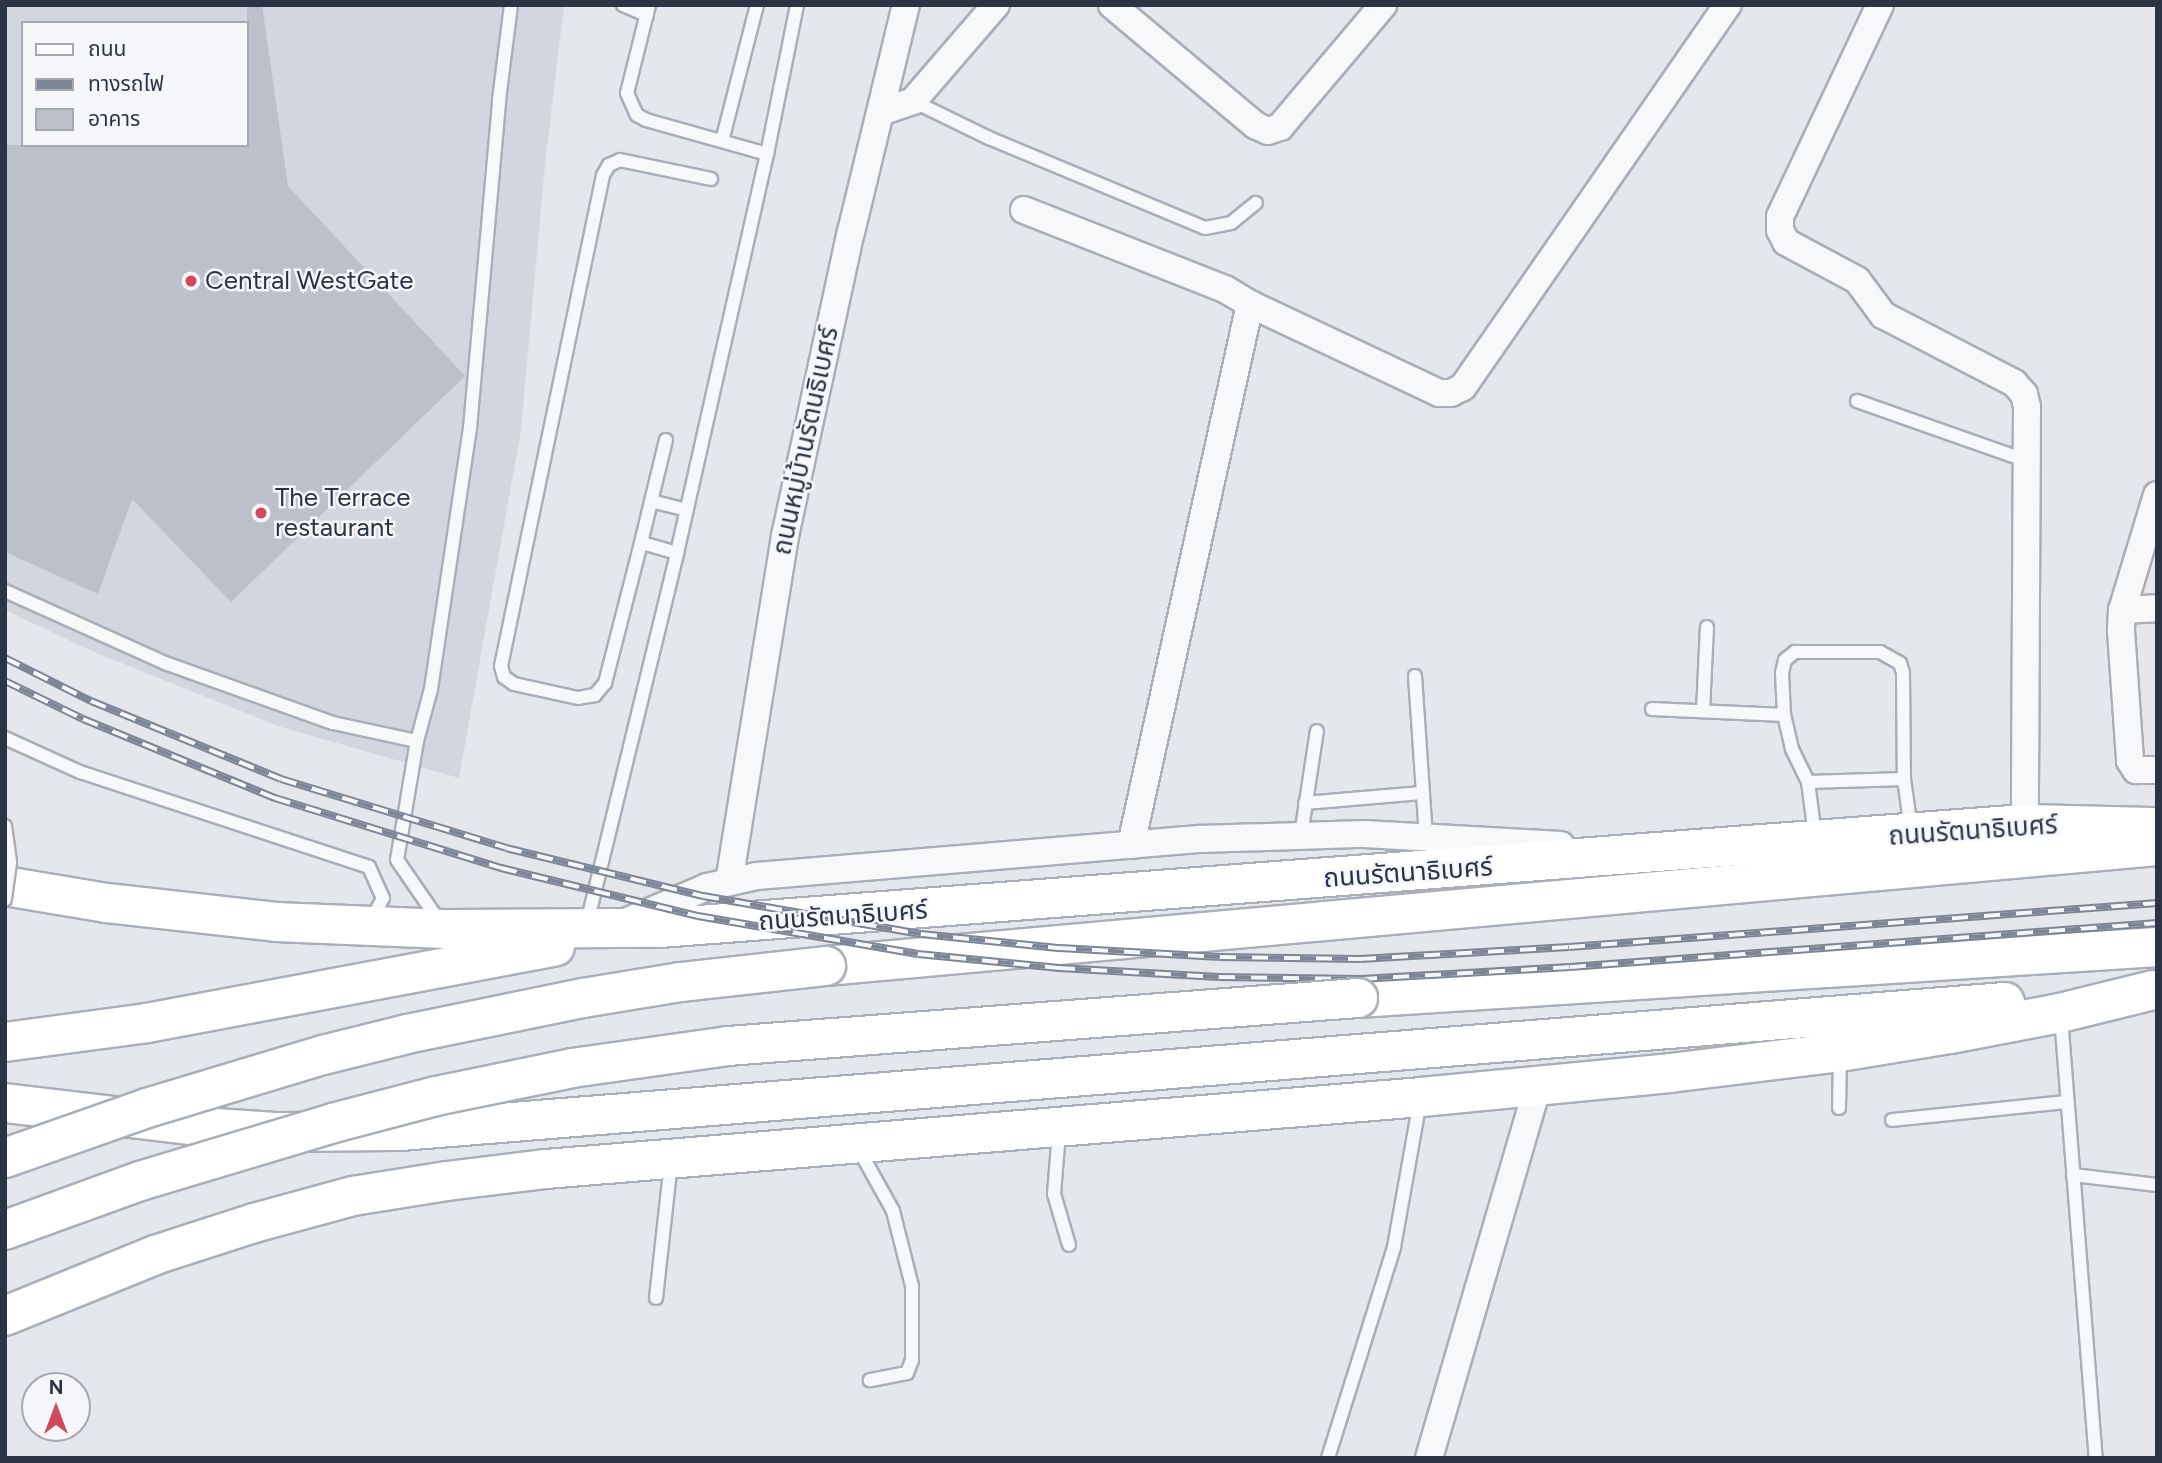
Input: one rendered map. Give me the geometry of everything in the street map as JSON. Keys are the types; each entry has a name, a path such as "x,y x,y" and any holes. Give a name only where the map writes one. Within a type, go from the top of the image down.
{"main road":[{"name":"ถนนรัตนาธิเบศร์","path":"660,929 1679,853 2025,824 2157,827"},
{"path":"5,1157 147,1108 323,1055 508,1012 681,982 826,965 2157,846"},
{"path":"5,886 186,913 368,927 660,929"},
{"path":"5,1042 147,1023 660,929"},
{"path":"5,1230 140,1181 333,1123 436,1096 585,1066 728,1046 1358,998 2157,947"},
{"path":"5,1315 155,1255 353,1196 546,1169 1421,1097 1840,1052 2060,1013 2155,990"},
{"path":"5,1103 149,1121 275,1132 401,1131 2155,990"}],"street":[{"name":"ถนนหมู่บ้านรัตนธิเบศร์","path":"729,882 785,536 851,232 906,5"},
{"path":"881,112 913,101 996,5"},
{"path":"1112,5 1255,125 1268,131 1280,127 1375,8"},
{"path":"1024,210 1225,289 1250,304 1439,393 1451,393 1463,387 1728,5"},
{"path":"1880,5 1780,216 1780,230 1786,242 1857,280 1883,315 2014,383 2024,394 2027,407 2025,824"},
{"path":"1131,845 1250,304"},
{"path":"2157,495 2122,610 2121,631 2130,761 2136,770 2157,770"},
{"path":"2122,610 2157,608"},
{"path":"597,929 677,898 757,876 1131,845 1301,835 1426,836 1679,853"},
{"path":"1429,1458 1538,1085"}],"lane":[{"path":"444,929 397,860 417,741 431,689 470,428 499,100 511,5"},
{"path":"623,5 648,10 627,93 632,108 646,120 767,155"},
{"path":"722,141 757,5"},
{"path":"597,929 677,553 767,155 797,5"},
{"path":"913,101 989,138 1205,228 1231,223 1256,203"},
{"path":"666,440 605,683 600,691 589,698 514,684 504,677 501,666 603,174 610,165 620,160 711,178"},
{"path":"1857,401 2027,461"},
{"path":"651,502 687,510"},
{"path":"641,544 677,553"},
{"path":"5,591 165,663 333,723 417,741"},
{"path":"1703,711 1707,627"},
{"path":"1815,842 1814,808 1808,782 1792,749 1784,715 1782,673 1786,660 1795,652 1880,652 1894,657 1903,673 1904,779 1911,833"},
{"path":"1415,676 1426,836"},
{"path":"1651,709 1784,715"},
{"path":"1301,835 1317,731"},
{"path":"5,738 80,772 369,867 383,898 368,927"},
{"path":"1808,782 1904,779"},
{"path":"1305,803 1422,793"},
{"path":"5,826 10,863 5,900"},
{"path":"2060,1013 2096,1458"},
{"path":"1839,1108 1840,1052"},
{"path":"1328,1458 1394,1247 1421,1097"},
{"path":"1892,1120 2067,1102"},
{"path":"1059,1127 1054,1194 1069,1245"},
{"path":"856,1145 893,1211 912,1286 912,1360 907,1373 870,1380"},
{"path":"656,1298 671,1160"},
{"path":"2073,1175 2157,1185"}],"shaded area":[{"path":"5,5 564,5 545,164 521,430 459,778 281,727 94,652 5,610"}],"building":[{"name":"Central WestGate","path":"247,5 262,5 288,186 465,376 231,602 132,499 98,594 5,552 5,145 248,147"}],"railway":[{"path":"5,658 91,701 281,779 506,848 703,896 921,934 1060,948 1220,957 1360,959 1569,947 2157,903"},
{"path":"5,681 83,719 275,798 501,868 698,916 918,954 1059,968 1219,977 1361,979 1570,967 2157,923"}],"place":[{"name":"Central WestGate","path":"191,281"},
{"name":"The Terrace restaurant","path":"261,513"}]}
